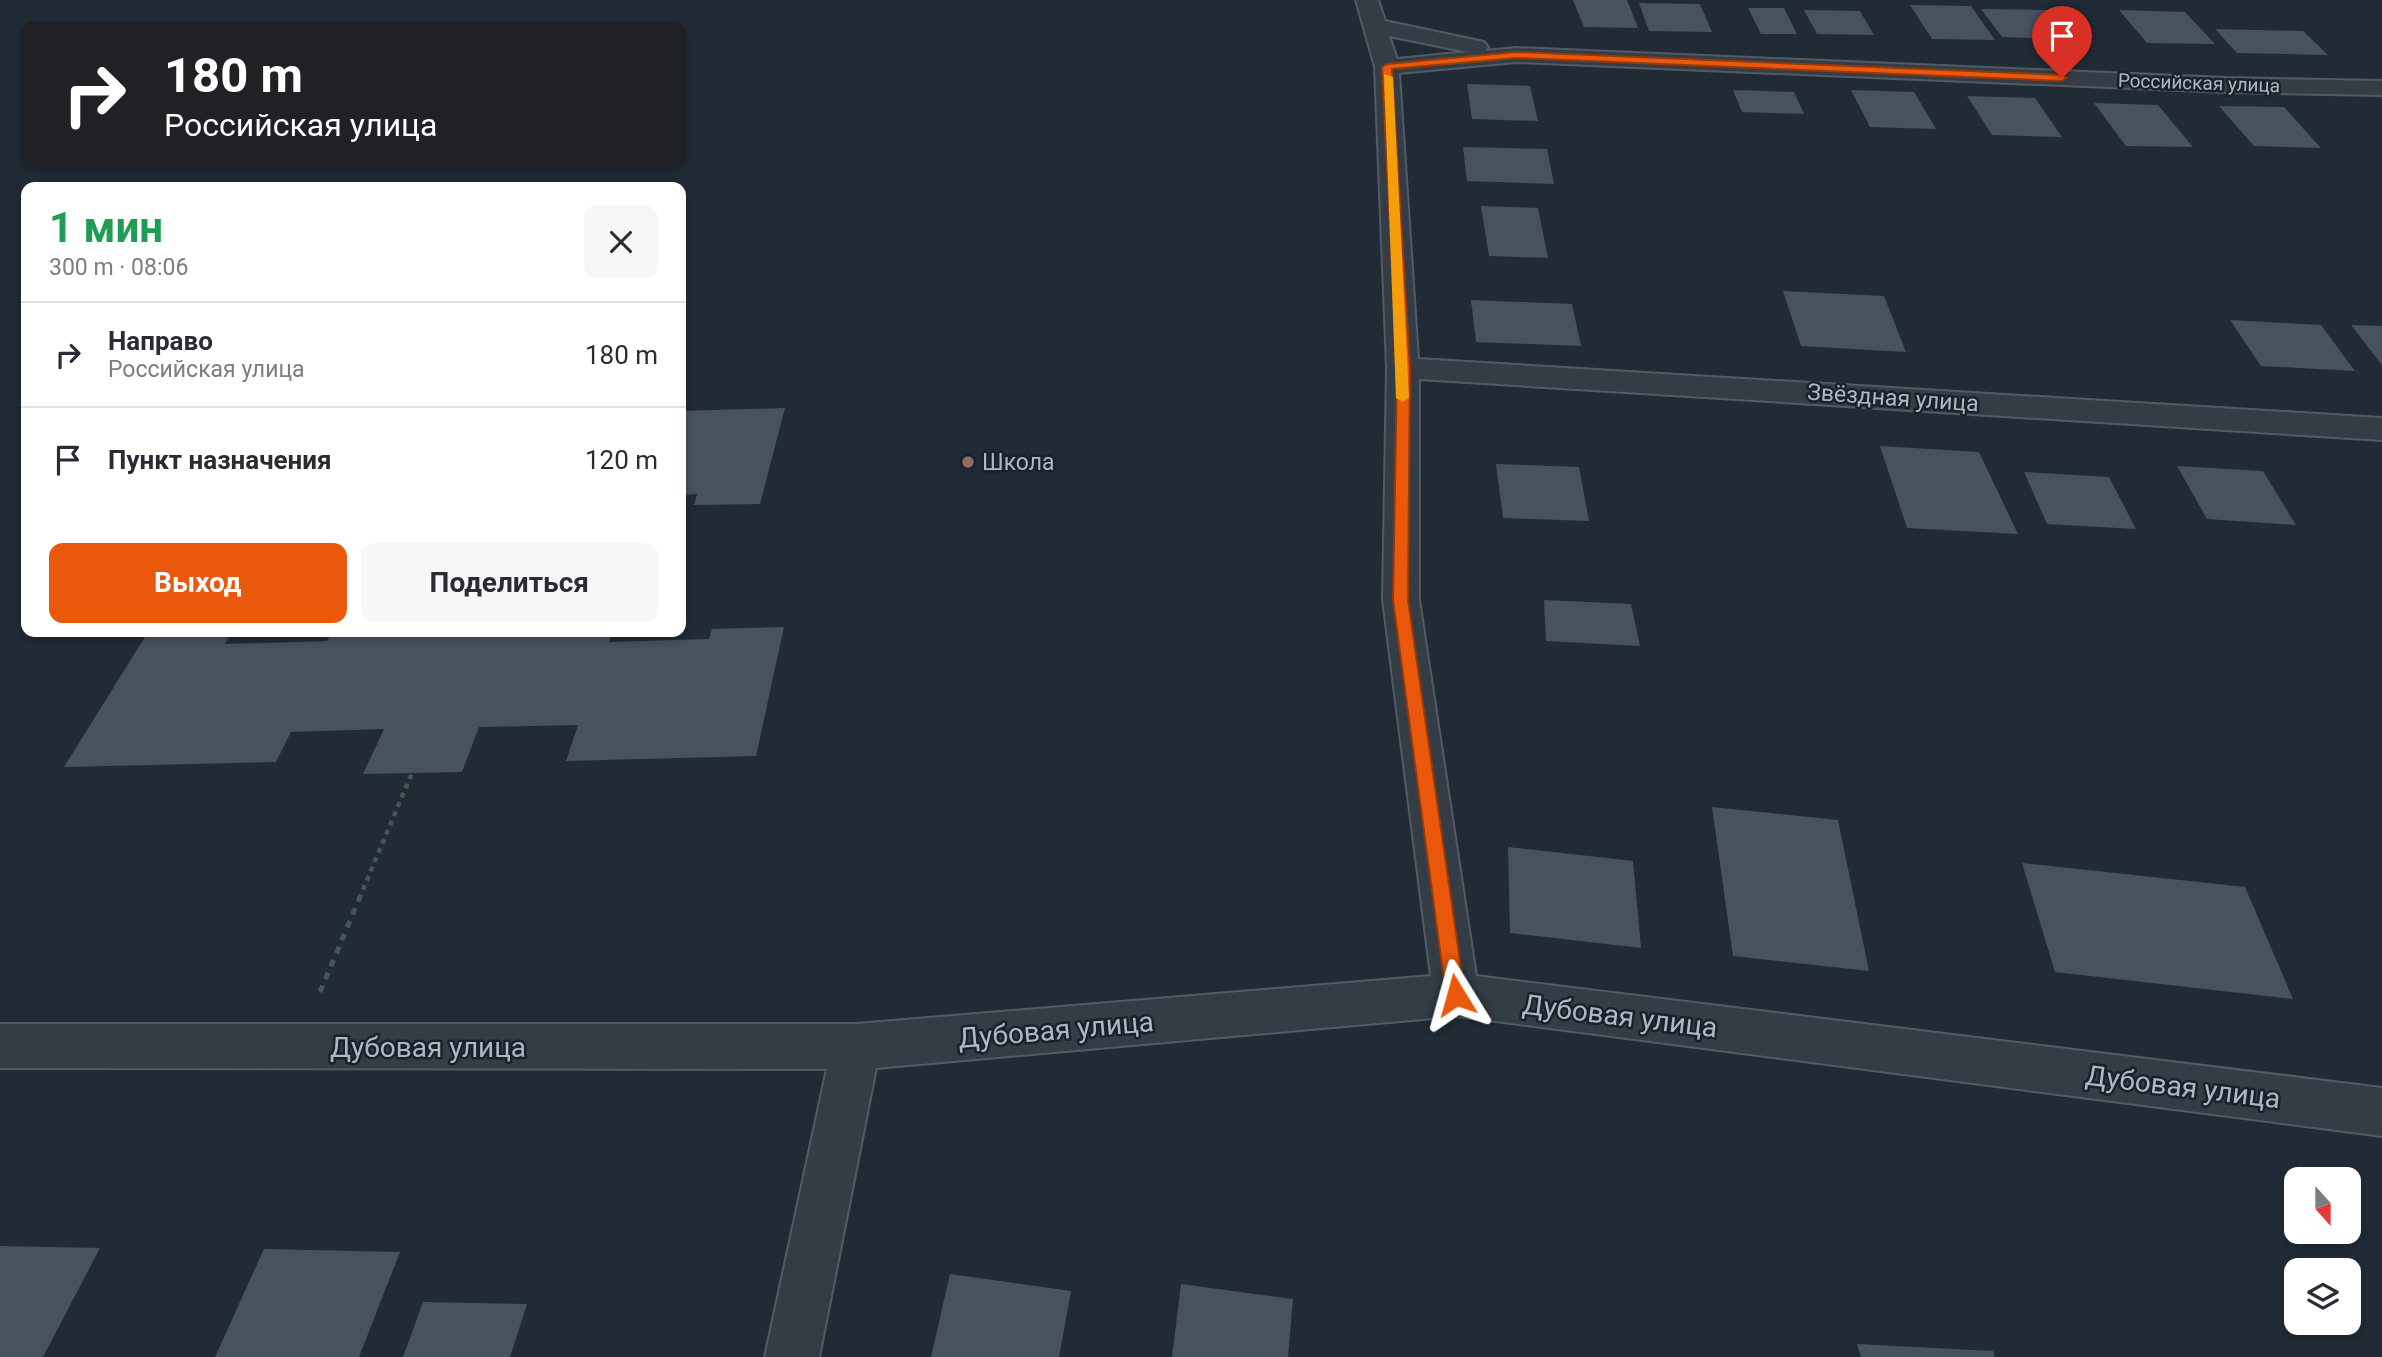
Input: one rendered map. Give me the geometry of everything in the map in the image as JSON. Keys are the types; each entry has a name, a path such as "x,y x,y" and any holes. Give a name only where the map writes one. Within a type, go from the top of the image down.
{"street":[{"path":"1371,13 1516,55"},
{"path":"1371,13 1387,67 1403,368 1401,600 1456,995"},
{"name":"Российская улица","path":"1387,67 1516,55 2382,88"},
{"name":"Звёздная улица","path":"1403,368 2382,429"},
{"name":"Дубовая улица","path":"0,1046 856,1047 1456,995 2382,1112"},
{"path":"792,1357 856,1047"}],"path":[{"path":"297,1047 412,773"}],"building":[{"path":"1573,0 1627,0 1638,28 1584,27"},
{"path":"1639,3 1700,4 1712,32 1649,31"},
{"path":"1910,5 1971,6 1995,40 1932,39"},
{"path":"1748,8 1784,8 1797,34 1761,34"},
{"path":"1981,9 2048,10 2071,39 2002,37"},
{"path":"1804,10 1860,11 1874,35 1817,34"},
{"path":"2119,10 2185,12 2215,44 2147,43"},
{"path":"2215,29 2303,31 2328,55 2237,53"},
{"path":"1467,84 1530,86 1538,121 1472,119"},
{"path":"1733,90 1794,92 1804,114 1742,112"},
{"path":"1851,90 1914,92 1936,129 1870,127"},
{"path":"1967,96 2035,98 2062,137 1992,135"},
{"path":"2094,103 2158,105 2193,147 2126,146"},
{"path":"2219,106 2284,107 2321,148 2254,146"},
{"path":"1463,147 1547,149 1554,184 1467,181"},
{"path":"1481,206 1538,208 1548,258 1489,256"},
{"path":"1783,291 1884,296 1906,352 1801,346"},
{"path":"1471,300 1572,304 1581,346 1476,342"},
{"path":"2230,320 2321,325 2355,371 2261,366"},
{"path":"2351,325 2382,326 2382,365"},
{"path":"785,408 760,504 694,505 697,494 686,495 686,411"},
{"path":"1880,446 1979,452 2018,534 1907,528"},
{"path":"1496,464 1579,467 1589,521 1503,518"},
{"path":"2177,466 2263,471 2296,525 2207,519"},
{"path":"2024,472 2109,477 2136,529 2047,524"},
{"path":"1544,600 1631,604 1640,646 1546,641"},
{"path":"784,627 756,756 566,761 578,725 479,727 462,772 363,774 384,729 291,732 276,762 64,767 145,637 228,637 225,644 327,641 329,637 610,637 609,642 709,639 712,629"},
{"path":"1712,807 1838,820 1869,971 1733,956"},
{"path":"1508,847 1633,861 1641,948 1510,933"},
{"path":"2022,863 2245,887 2293,999 2055,972"},
{"path":"0,1246 100,1248 43,1357 0,1357"},
{"path":"264,1249 400,1252 359,1357 215,1357"},
{"path":"950,1274 1071,1291 1059,1357 931,1357"},
{"path":"1181,1284 1293,1299 1288,1357 1172,1357"},
{"path":"423,1302 527,1304 510,1357 403,1357"},
{"path":"1857,1344 1993,1351 1995,1357 1861,1357"}],"slow traffic":[{"path":"1388,77 1403,398"}],"place":[{"name":"Школа","path":"968,462"}],"route":[{"path":"1456,995 1401,600 1403,368 1387,67 1516,55 2062,78"}]}
